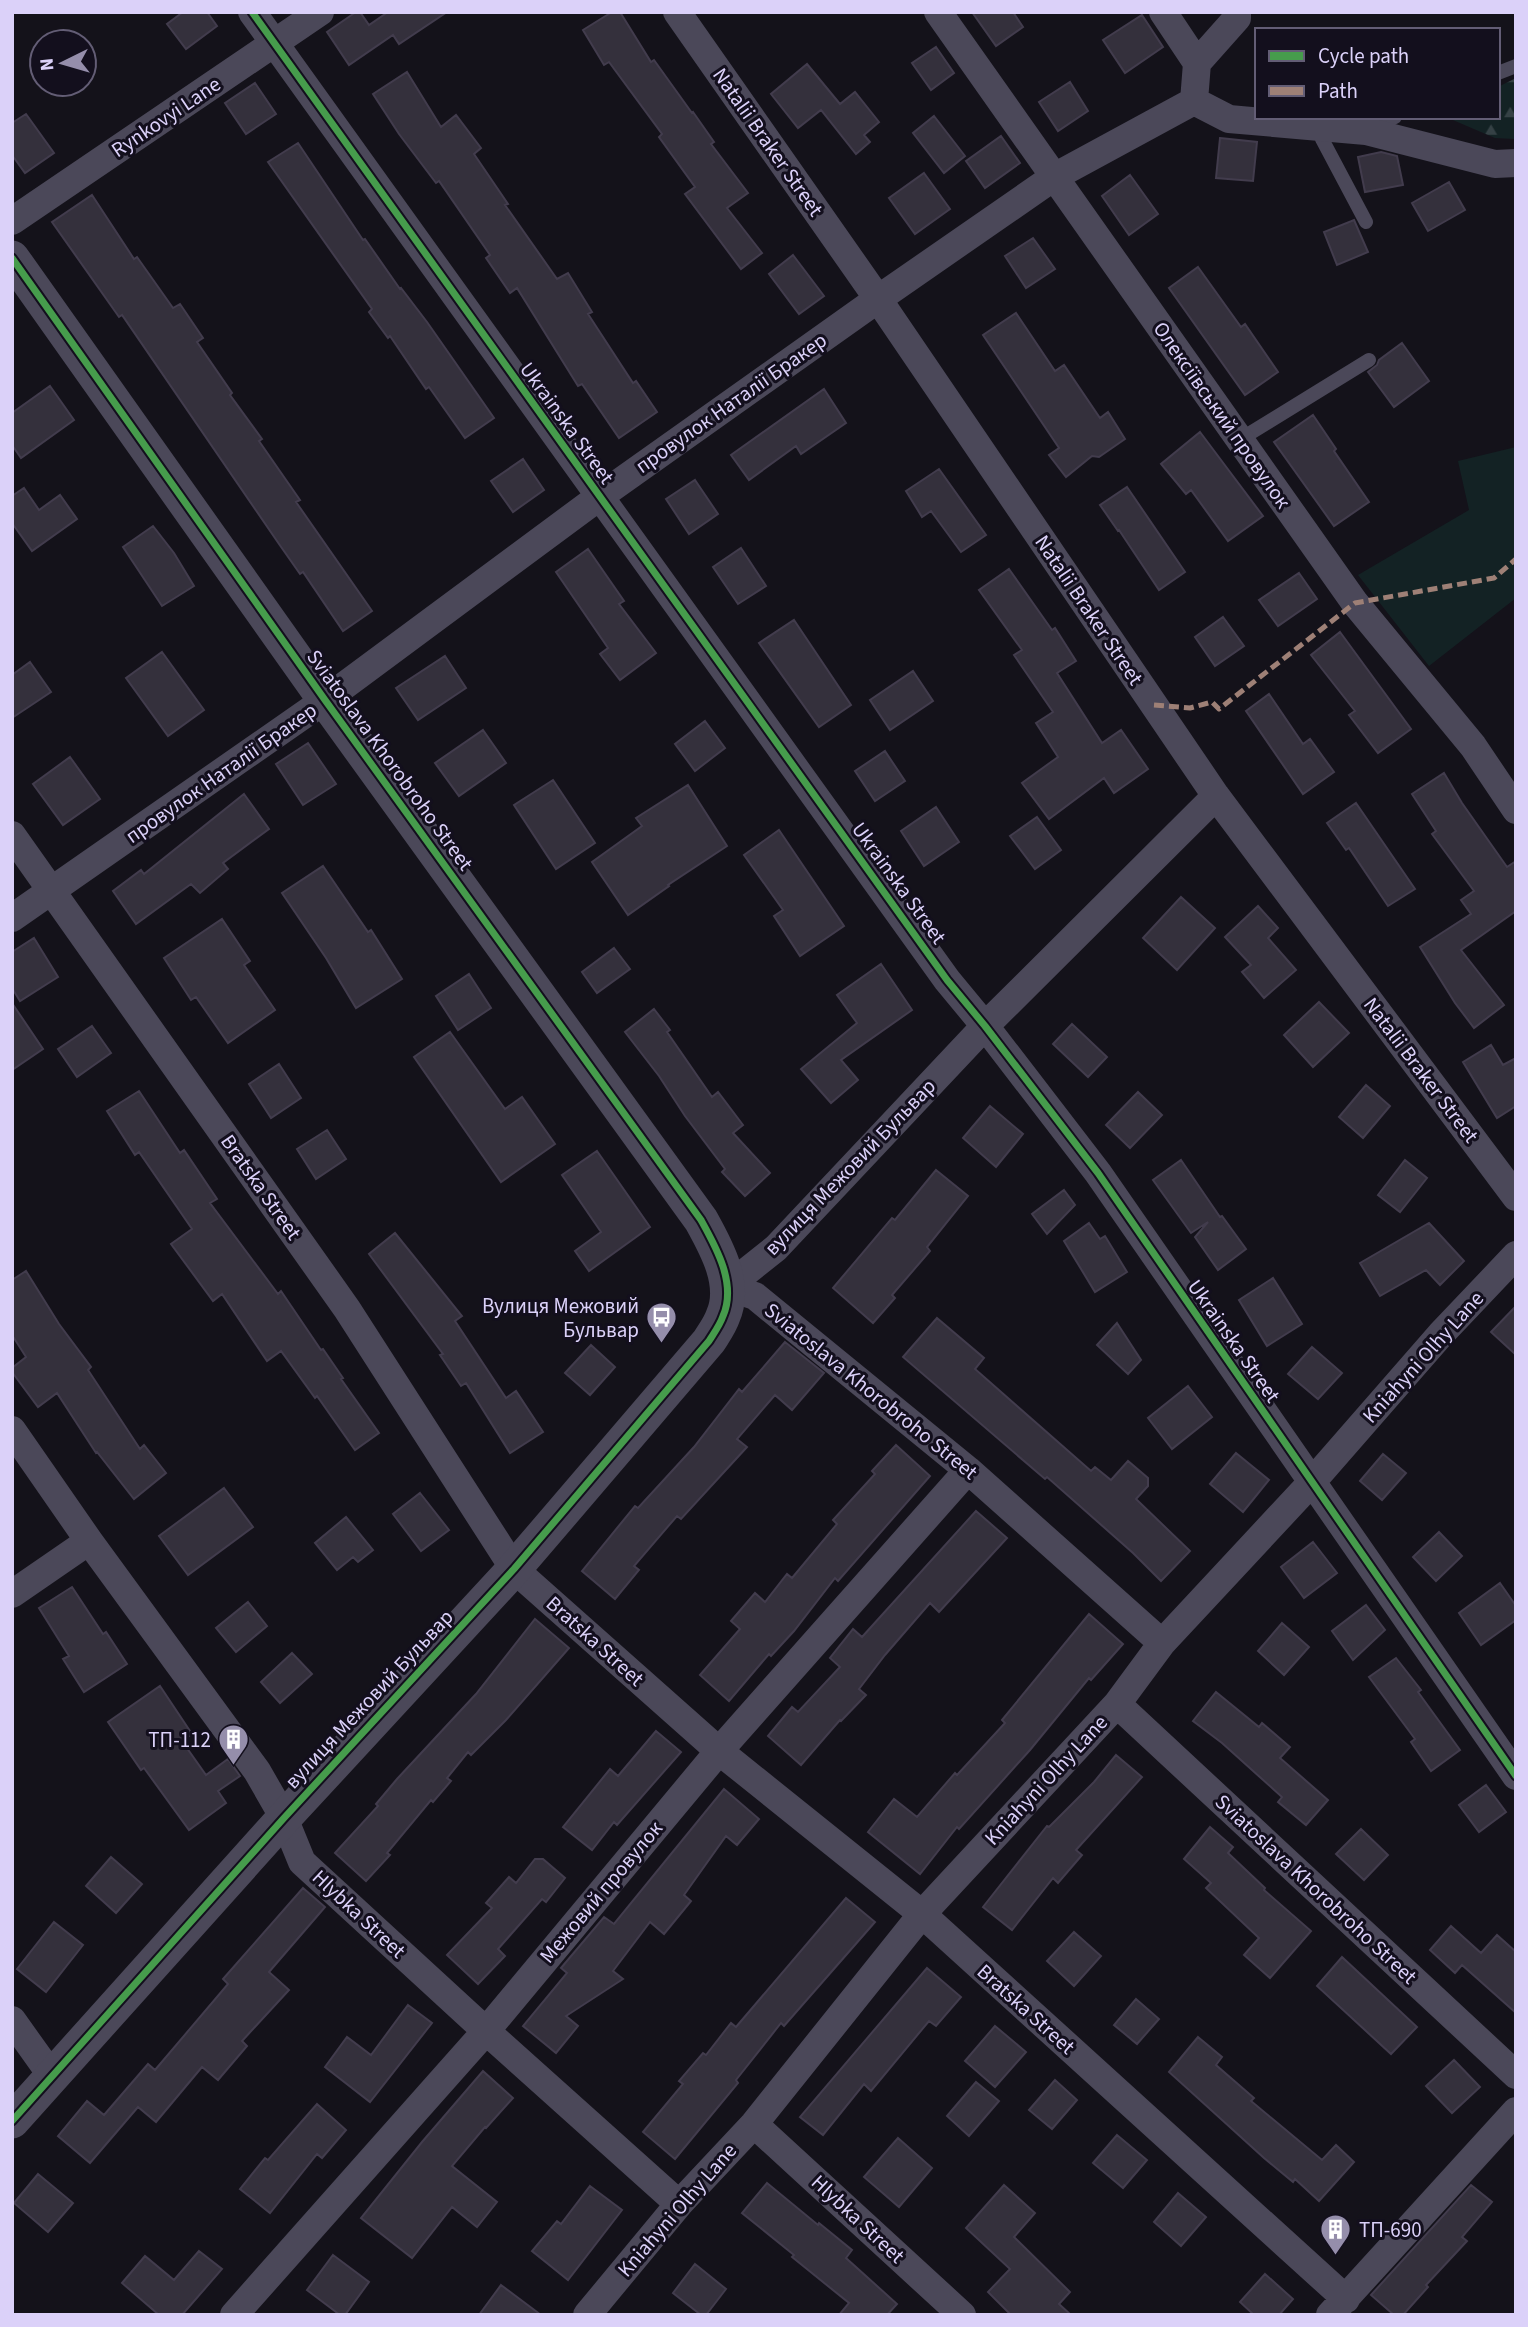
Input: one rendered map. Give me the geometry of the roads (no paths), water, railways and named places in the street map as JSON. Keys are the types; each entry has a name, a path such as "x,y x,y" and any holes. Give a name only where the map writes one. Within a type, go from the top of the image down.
{"street":[{"name":"Ukrainska Street","path":"252,12 947,980 1098,1173 1516,1776"},
{"name":"Rynkovyi Lane","path":"12,221 320,12"},
{"name":"Natalii Braker Street","path":"677,12 878,299 1216,796 1516,1197"},
{"name":"Олексіївський провулок","path":"938,12 1355,603 1473,747 1516,810"},
{"path":"1163,12 1197,63"},
{"path":"1237,12 1237,18 1197,63 1194,101 1230,119 1366,131 1495,164 1516,163"},
{"name":"провулок Наталії Бракер","path":"12,918 325,700 599,497 1054,177 1194,101"},
{"name":"Sviatoslava Khorobroho Street","path":"12,258 325,700 701,1220 719,1254 727,1287 755,1296 968,1469 1162,1643"},
{"name":"вулиця Межовий Бульвар","path":"12,2121 284,1818 514,1569 709,1341 725,1314 727,1287 776,1248 985,1026 1216,796"},
{"name":"Bratska Street","path":"12,835 347,1309 514,1569 719,1751 922,1914 1338,2307"},
{"name":"Kniahyni Olhy Lane","path":"587,2315 679,2204 754,2124 922,1914 1117,1704 1162,1643 1311,1483 1441,1334 1516,1255"},
{"name":"Hlybka Street","path":"12,1430 89,1541 257,1771 284,1818 302,1862 679,2204"},
{"name":"Межовий провулок","path":"234,2315 486,2031 719,1751 968,1469"},
{"path":"12,1594 89,1541"},
{"name":"Sviatoslava Khorobroho Street","path":"1117,1704 1516,2075"},
{"path":"12,2020 52,2076"},
{"path":"1338,2307 1516,2111"},
{"name":"Hlybka Street","path":"754,2124 962,2315"}],"lane":[{"path":"1366,131 1391,119"},
{"path":"1322,127 1322,139 1366,222"},
{"path":"1239,440 1369,360"}],"place":[{"name":"Вулиця Межовий Бульвар","path":"662,1345"},
{"name":"ТП-112","path":"234,1767"},
{"name":"ТП-690","path":"1336,2257"}]}
